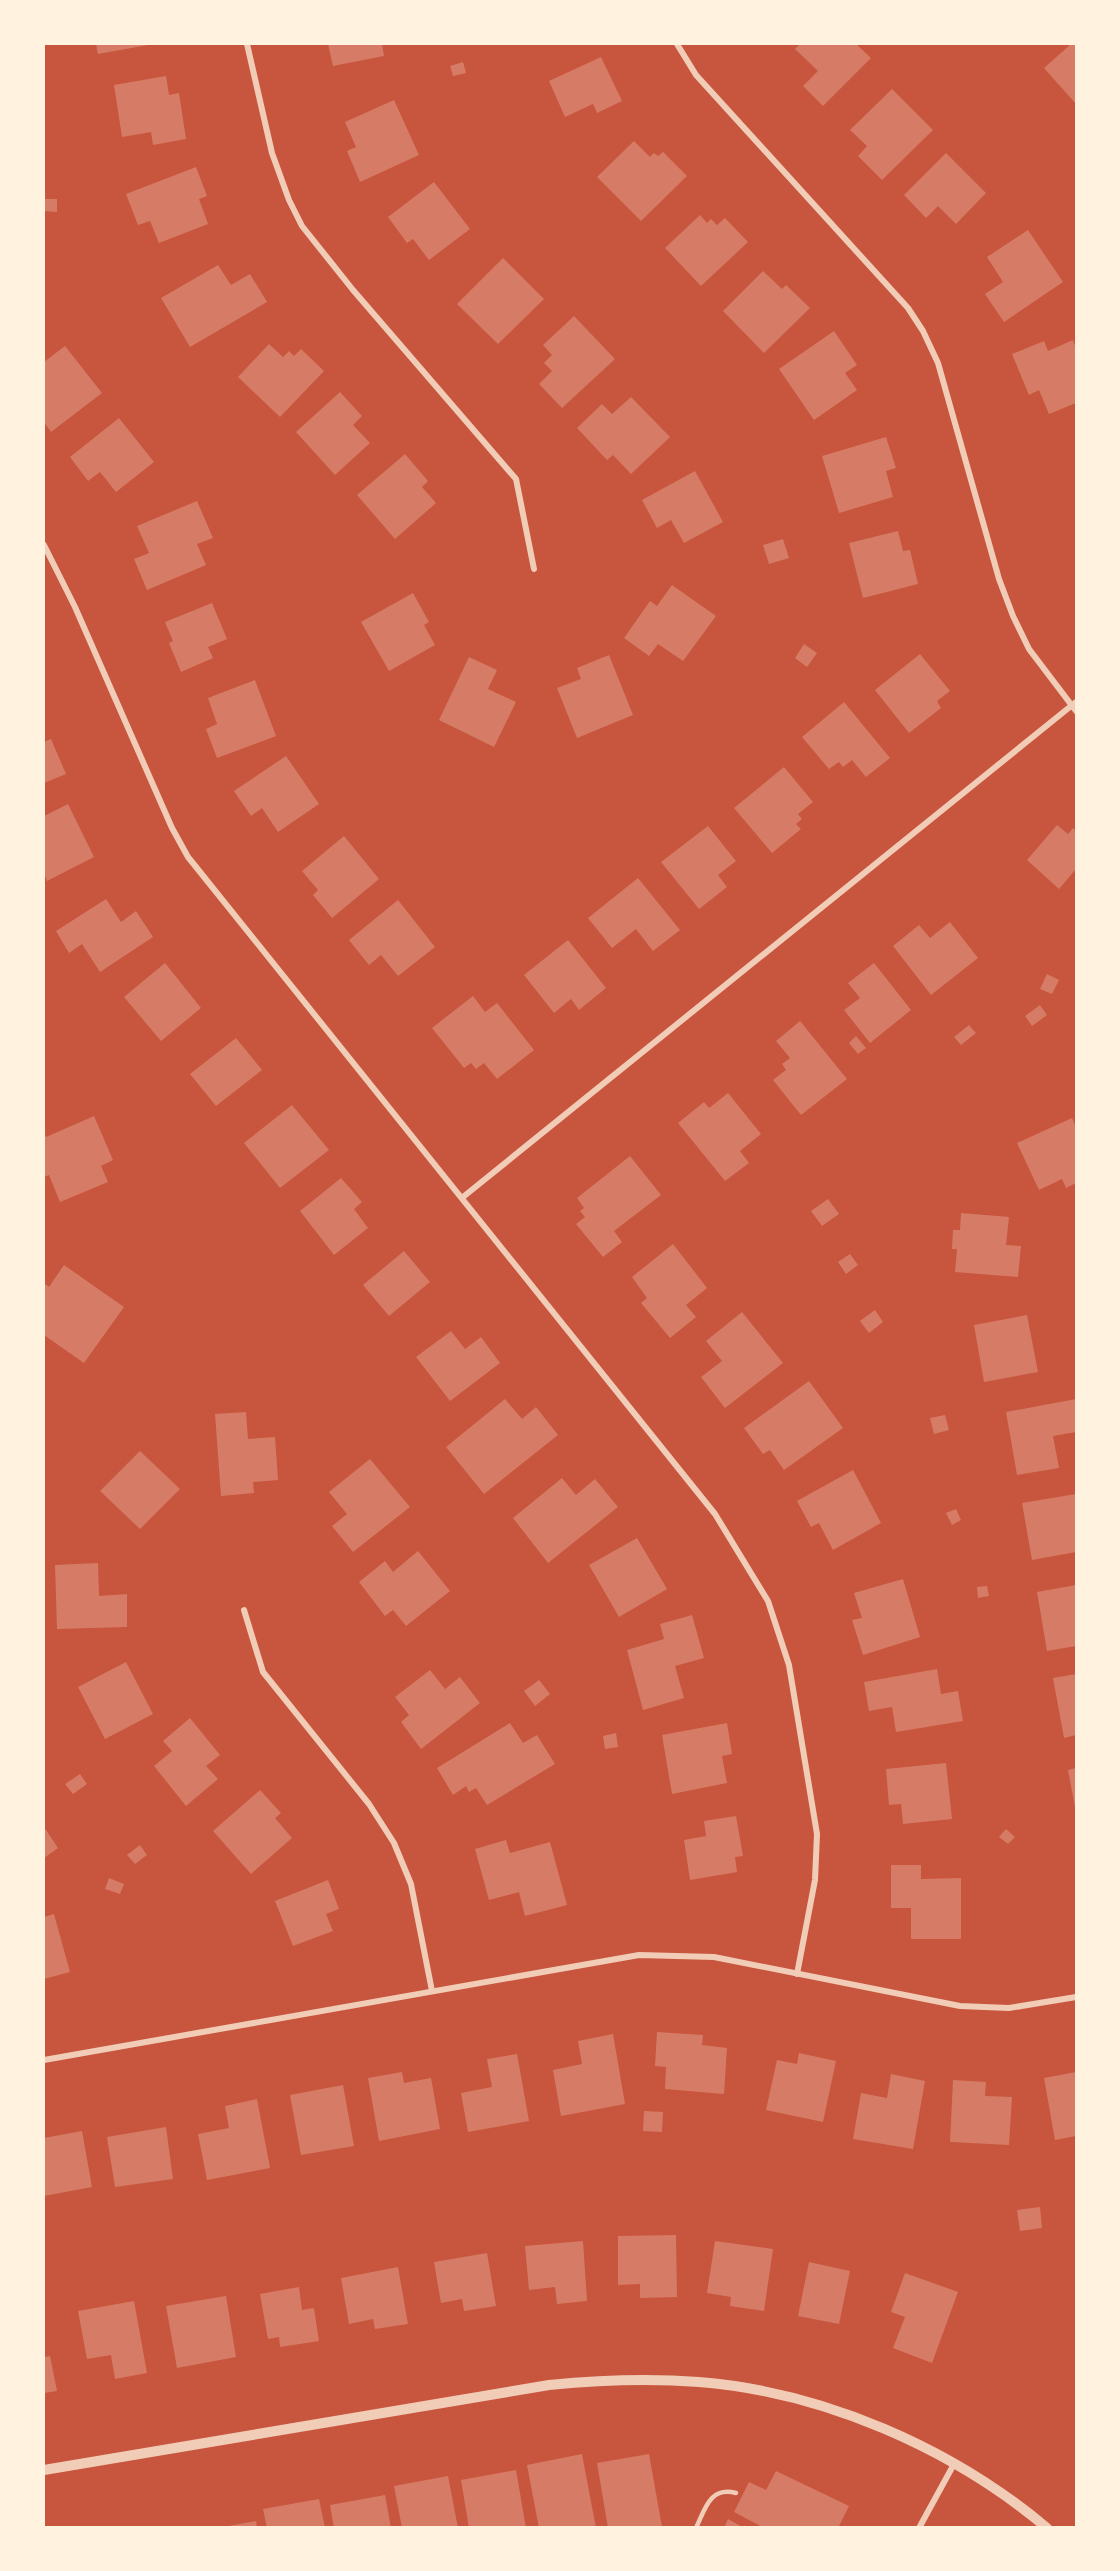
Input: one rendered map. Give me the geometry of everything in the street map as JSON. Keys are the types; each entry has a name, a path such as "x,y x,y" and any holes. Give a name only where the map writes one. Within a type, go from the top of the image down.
{"street":[{"path":"247,44 272,153 289,200 302,226 353,290 516,479 534,569"},
{"path":"463,1197 1075,706 1029,649 1012,616 999,579 940,369 923,331 891,288 696,75 677,44"},
{"path":"44,545 75,607 172,828 188,857 715,1514 768,1601 789,1665 817,1834 815,1880 797,1974"},
{"path":"244,1610 263,1672 369,1804 394,1843 411,1884 432,1991"},
{"path":"44,2060 629,1956 660,1954 707,1956 960,2007 1009,2008 1077,1997"},
{"path":"44,2470 549,2385 652,2380 701,2382 790,2398 872,2424 954,2464 1010,2499 1047,2528"},
{"path":"919,2528 954,2464"}],"lane":[{"path":"696,2528 709,2499 714,2494 727,2491 736,2493"}],"building":[{"path":"96,44 147,44 148,45 98,54"},
{"path":"328,44 382,44 384,56 333,66"},
{"path":"800,44 856,44 871,58 823,106 803,86 818,71 795,49"},
{"path":"1071,44 1076,44 1076,104 1044,68"},
{"path":"601,57 622,101 597,113 593,104 565,117 549,81"},
{"path":"463,62 466,73 453,76 450,66"},
{"path":"166,76 169,95 179,93 186,139 153,145 151,132 122,137 114,85"},
{"path":"892,89 933,130 882,180 858,156 867,146 850,130"},
{"path":"394,100 419,155 360,182 347,151 356,147 345,122"},
{"path":"634,141 650,157 654,153 658,156 663,152 687,176 641,221 597,177"},
{"path":"946,153 986,193 956,224 938,206 926,218 904,195"},
{"path":"196,167 207,196 199,199 208,224 159,243 150,221 138,225 126,194"},
{"path":"434,182 470,229 429,260 413,239 407,243 388,217"},
{"path":"44,199 57,199 57,212 44,211"},
{"path":"700,215 707,223 711,219 717,225 725,218 748,242 701,286 665,248"},
{"path":"1028,230 1063,282 1004,322 985,294 1003,282 987,257"},
{"path":"503,258 544,299 498,344 457,304"},
{"path":"218,265 231,285 250,274 267,302 190,347 161,298"},
{"path":"763,271 782,289 786,285 810,308 764,353 723,311"},
{"path":"574,316 615,359 562,408 539,384 552,371 544,363 552,355 543,345"},
{"path":"834,331 857,365 845,373 857,390 814,420 779,369"},
{"path":"1073,340 1076,349 1076,403 1049,414 1039,390 1029,395 1012,354 1044,341 1048,351"},
{"path":"269,344 283,357 289,351 294,356 301,349 324,371 280,417 238,377"},
{"path":"65,346 102,393 51,432 44,422 44,362"},
{"path":"340,392 362,416 353,425 370,443 335,475 296,432"},
{"path":"631,397 670,437 631,474 613,455 607,460 577,428 602,404 612,414"},
{"path":"119,418 154,462 116,492 100,472 88,481 70,457"},
{"path":"886,437 896,468 886,471 893,497 839,513 822,456"},
{"path":"405,454 428,481 422,487 436,503 395,539 357,495"},
{"path":"695,471 723,522 684,543 671,520 657,528 642,500"},
{"path":"197,501 213,538 197,544 206,565 147,590 134,559 149,553 137,526"},
{"path":"898,531 903,551 910,550 918,584 863,598 849,543"},
{"path":"783,539 789,558 769,564 763,545"},
{"path":"672,585 716,616 683,661 658,644 649,656 624,638 650,601 657,606"},
{"path":"413,593 429,622 424,625 435,645 389,671 361,622"},
{"path":"212,603 227,639 208,647 213,658 181,672 169,643 173,641 165,622"},
{"path":"804,644 817,653 807,667 795,658"},
{"path":"920,654 950,691 937,701 941,708 909,733 875,690"},
{"path":"609,655 633,715 577,738 557,688 581,679 577,668"},
{"path":"469,657 497,670 488,689 516,702 494,747 439,720"},
{"path":"255,680 276,736 217,758 206,729 217,724 208,698"},
{"path":"844,702 890,758 866,777 852,760 843,767 839,762 829,769 802,737"},
{"path":"51,739 66,774 44,783 44,742"},
{"path":"286,756 319,804 278,832 262,808 251,816 234,791"},
{"path":"784,767 813,802 798,814 802,819 796,824 801,829 772,853 734,808"},
{"path":"68,804 94,857 47,881 44,873 44,816"},
{"path":"1057,825 1068,834 1073,828 1076,831 1076,869 1059,889 1027,860"},
{"path":"708,826 736,861 718,875 727,887 699,909 661,862"},
{"path":"344,836 379,879 332,918 313,895 318,890 302,871"},
{"path":"638,878 680,930 653,951 636,929 612,948 588,918"},
{"path":"106,899 121,922 136,911 153,937 100,972 82,944 69,953 56,931"},
{"path":"398,900 435,947 398,976 381,955 369,965 349,940"},
{"path":"950,922 978,958 931,995 893,946 919,925 930,938"},
{"path":"568,940 606,988 579,1010 571,999 554,1013 524,975"},
{"path":"165,963 201,1008 161,1041 124,997"},
{"path":"874,963 911,1010 870,1043 844,1010 860,998 848,983"},
{"path":"1047,974 1059,980 1052,994 1040,989"},
{"path":"473,996 485,1012 497,1003 534,1050 497,1079 484,1063 476,1069 471,1063 464,1068 432,1028"},
{"path":"1040,1005 1047,1015 1032,1026 1025,1016"},
{"path":"800,1021 847,1079 801,1115 773,1080 786,1070 782,1064 790,1058 776,1041"},
{"path":"969,1025 976,1033 961,1045 954,1037"},
{"path":"856,1036 866,1048 858,1054 849,1043"},
{"path":"236,1038 262,1070 216,1106 190,1074"},
{"path":"728,1093 761,1134 740,1151 749,1163 725,1181 678,1123 704,1102 709,1108"},
{"path":"292,1105 329,1150 280,1188 244,1143"},
{"path":"94,1116 113,1160 101,1166 108,1182 60,1202 49,1175 44,1177 44,1132 46,1137"},
{"path":"1072,1118 1076,1127 1076,1183 1066,1188 1062,1179 1039,1190 1017,1143"},
{"path":"630,1156 661,1195 614,1231 622,1242 603,1257 576,1224 585,1217 580,1211 584,1208 577,1198"},
{"path":"341,1178 362,1202 354,1209 368,1228 334,1255 300,1211"},
{"path":"828,1199 839,1214 822,1226 811,1211"},
{"path":"961,1213 1009,1217 1006,1245 1021,1246 1018,1277 955,1272 957,1249 952,1249 953,1230 960,1230"},
{"path":"673,1244 707,1288 686,1305 696,1317 670,1338 641,1303 647,1298 632,1277"},
{"path":"404,1251 430,1282 389,1316 363,1285"},
{"path":"850,1254 858,1265 846,1274 838,1262"},
{"path":"64,1265 124,1307 84,1363 44,1335 44,1283 49,1287"},
{"path":"875,1310 883,1322 869,1333 860,1321"},
{"path":"742,1312 783,1363 725,1408 701,1377 722,1361 706,1341"},
{"path":"1027,1315 1038,1372 984,1382 974,1325"},
{"path":"451,1331 465,1349 481,1337 500,1363 450,1401 416,1357"},
{"path":"809,1381 843,1428 784,1470 770,1450 763,1454 744,1428"},
{"path":"505,1399 522,1419 536,1407 558,1435 484,1494 446,1447"},
{"path":"1076,1399 1076,1432 1053,1436 1059,1468 1017,1475 1006,1412"},
{"path":"246,1412 248,1439 275,1437 278,1480 253,1482 254,1493 221,1496 215,1414"},
{"path":"945,1415 949,1430 934,1434 930,1418"},
{"path":"140,1451 180,1489 140,1529 100,1491"},
{"path":"370,1459 410,1507 353,1552 332,1526 347,1514 329,1492"},
{"path":"853,1470 881,1523 833,1550 819,1523 811,1527 797,1501"},
{"path":"562,1478 576,1495 595,1479 618,1507 548,1563 513,1518"},
{"path":"1076,1494 1076,1552 1032,1560 1022,1503"},
{"path":"956,1509 961,1520 952,1525 946,1513"},
{"path":"637,1538 667,1589 619,1617 589,1565"},
{"path":"418,1551 450,1591 406,1626 393,1610 385,1616 359,1582 385,1561 393,1572"},
{"path":"98,1563 99,1596 127,1594 127,1627 57,1629 55,1565"},
{"path":"903,1579 920,1637 863,1655 852,1620 862,1618 854,1593"},
{"path":"1076,1585 1076,1646 1047,1651 1037,1592"},
{"path":"987,1586 989,1596 978,1598 977,1587"},
{"path":"692,1615 704,1658 675,1666 684,1698 643,1710 627,1650 664,1639 660,1624"},
{"path":"126,1662 153,1714 105,1739 78,1687"},
{"path":"937,1669 941,1694 958,1691 963,1721 896,1732 892,1707 869,1711 864,1682"},
{"path":"430,1670 445,1689 460,1677 480,1703 421,1749 401,1722 409,1715 395,1697"},
{"path":"1076,1674 1076,1735 1064,1738 1053,1678"},
{"path":"539,1680 550,1694 535,1706 524,1691"},
{"path":"190,1718 220,1755 206,1766 218,1779 186,1806 154,1766 172,1751 163,1741"},
{"path":"510,1723 523,1743 537,1735 555,1764 487,1805 476,1788 469,1792 466,1786 453,1795 437,1768"},
{"path":"727,1723 732,1754 722,1756 727,1783 672,1794 662,1735"},
{"path":"616,1733 618,1747 605,1749 603,1736"},
{"path":"946,1763 952,1819 903,1824 901,1804 889,1805 886,1769"},
{"path":"1076,1768 1076,1807 1075,1807 1068,1770"},
{"path":"80,1774 87,1784 73,1794 65,1784"},
{"path":"260,1790 281,1813 275,1818 292,1838 251,1874 213,1831"},
{"path":"736,1816 743,1856 735,1857 737,1872 690,1880 684,1840 706,1836 704,1821"},
{"path":"44,1827 58,1848 44,1858"},
{"path":"1006,1829 1015,1837 1008,1844 999,1837"},
{"path":"506,1840 510,1853 550,1842 567,1905 525,1916 519,1892 489,1900 475,1849"},
{"path":"140,1845 147,1855 135,1864 127,1855"},
{"path":"891,1865 921,1865 921,1879 961,1878 961,1939 911,1939 911,1908 891,1908"},
{"path":"109,1878 124,1884 120,1894 105,1889"},
{"path":"328,1880 339,1909 326,1914 333,1931 293,1946 275,1901"},
{"path":"54,1914 70,1972 44,1979 44,1917"},
{"path":"657,2032 703,2035 702,2045 727,2048 724,2094 665,2089 666,2067 655,2066"},
{"path":"613,2034 625,2104 561,2116 553,2070 582,2064 578,2041"},
{"path":"799,2053 836,2061 823,2122 766,2110 777,2060 797,2064"},
{"path":"517,2054 529,2121 468,2132 461,2093 492,2087 487,2059"},
{"path":"402,2072 404,2083 431,2078 440,2129 379,2141 368,2078"},
{"path":"1076,2072 1076,2136 1055,2140 1044,2078"},
{"path":"891,2074 925,2081 913,2149 853,2139 861,2093 887,2098"},
{"path":"953,2080 986,2082 985,2096 1012,2097 1009,2145 950,2142"},
{"path":"343,2085 354,2146 301,2155 290,2095"},
{"path":"257,2099 270,2168 207,2180 198,2134 229,2128 225,2106"},
{"path":"644,2111 663,2112 662,2132 643,2131"},
{"path":"166,2127 173,2179 115,2187 107,2137"},
{"path":"82,2131 92,2187 44,2196 44,2138"},
{"path":"1040,2207 1042,2228 1020,2231 1017,2210"},
{"path":"676,2235 677,2297 640,2298 640,2284 618,2285 618,2236"},
{"path":"583,2241 587,2301 557,2304 555,2287 529,2290 525,2246"},
{"path":"715,2241 773,2249 764,2311 730,2306 731,2297 707,2293"},
{"path":"487,2253 496,2306 464,2311 462,2299 441,2303 434,2262"},
{"path":"809,2262 850,2271 839,2324 798,2316"},
{"path":"398,2267 408,2324 375,2329 373,2319 349,2324 341,2278"},
{"path":"905,2273 958,2292 932,2363 893,2348 905,2317 891,2312"},
{"path":"299,2287 302,2310 314,2308 319,2341 280,2347 279,2337 268,2339 260,2294"},
{"path":"226,2296 236,2357 177,2368 166,2306"},
{"path":"134,2301 147,2373 115,2379 111,2355 87,2359 78,2311"},
{"path":"50,2356 57,2391 44,2393 44,2357"},
{"path":"582,2454 596,2528 539,2528 527,2465"},
{"path":"649,2454 662,2527 608,2528 597,2463"},
{"path":"516,2470 526,2528 469,2528 461,2480"},
{"path":"776,2471 849,2506 838,2528 764,2528 734,2512 749,2482 766,2490"},
{"path":"448,2476 458,2528 402,2528 394,2486"},
{"path":"385,2495 391,2528 334,2528 330,2505"},
{"path":"319,2499 325,2528 267,2528 263,2509"},
{"path":"728,2519 744,2528 724,2528"},
{"path":"256,2521 257,2528 229,2528 229,2526"}]}
